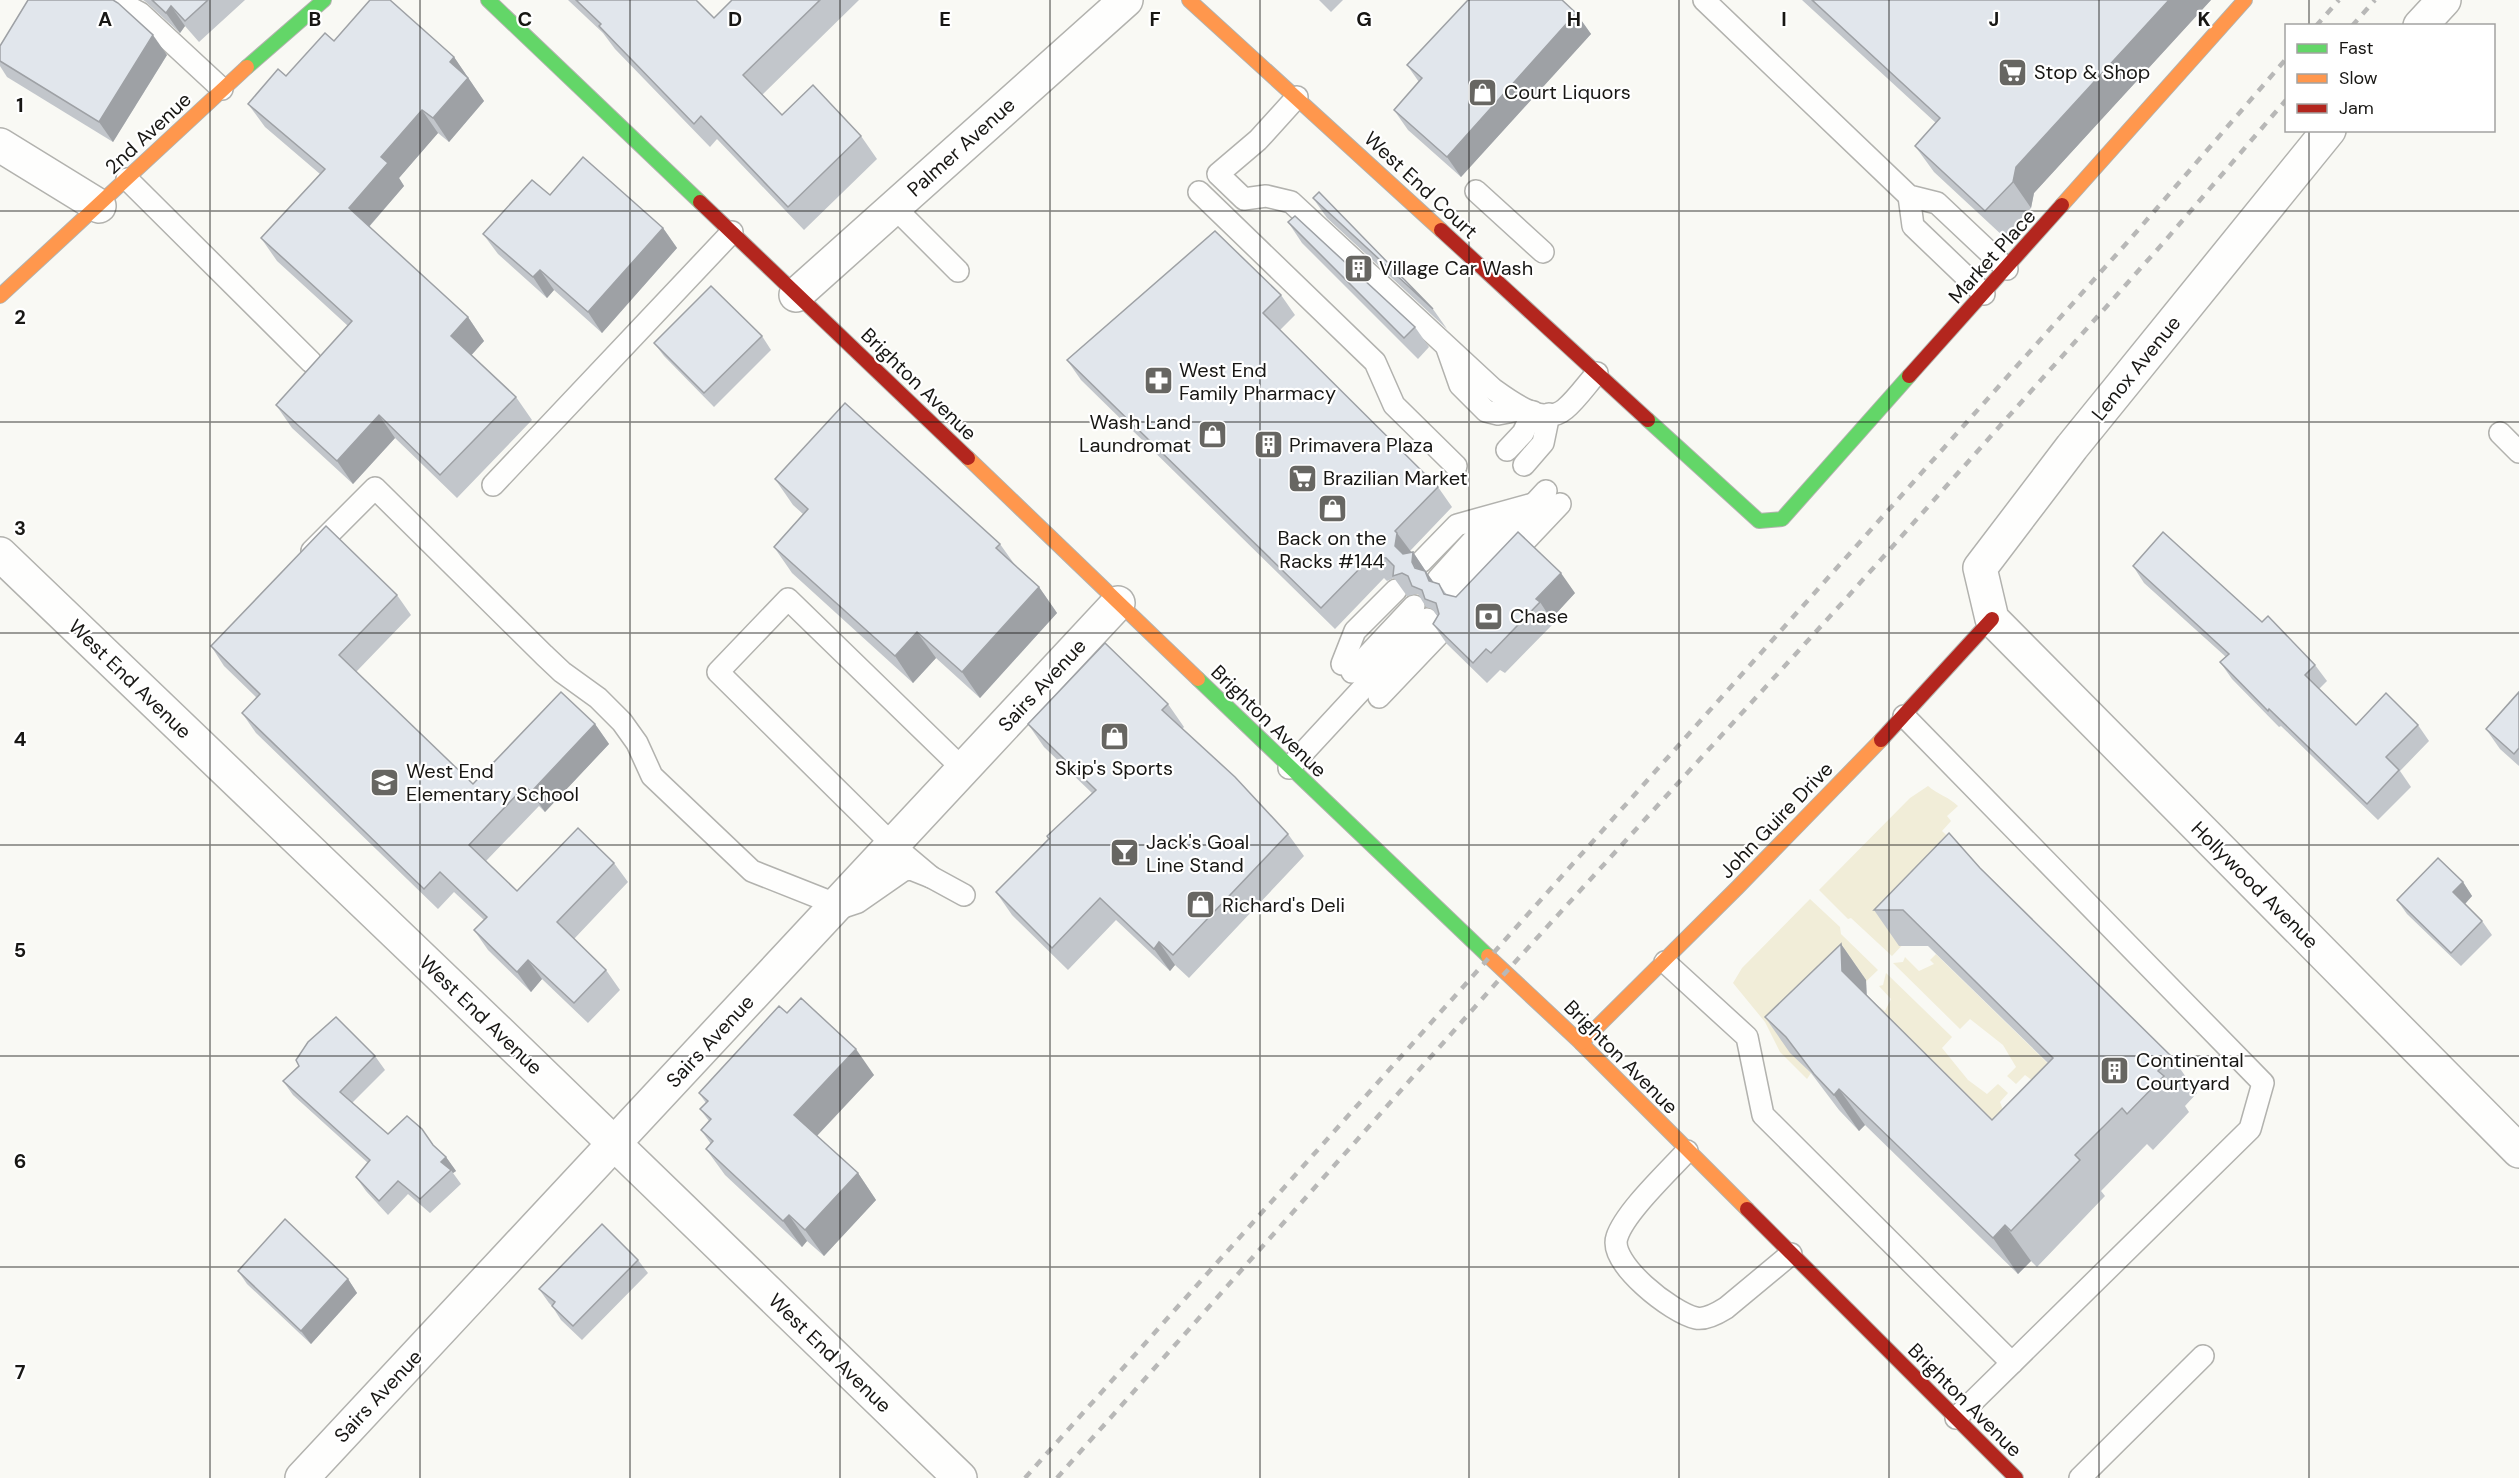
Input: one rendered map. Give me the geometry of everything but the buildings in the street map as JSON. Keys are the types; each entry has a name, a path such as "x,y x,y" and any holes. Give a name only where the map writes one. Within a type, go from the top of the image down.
{"street":[{"name":"2nd Avenue","path":"0,296 222,89 324,0"},
{"name":"Brighton Avenue","path":"488,0 1289,768 1581,1043 2016,1478"},
{"name":"Palmer Avenue","path":"796,295 1126,0"},
{"name":"West End Court","path":"1189,0 1759,521"},
{"name":"Market Place","path":"1759,521 1782,519 2246,0"},
{"path":"2422,24 2444,0"},
{"name":"Lenox Avenue","path":"1992,619 1980,568 2072,447 2327,132"},
{"path":"0,146 99,206"},
{"name":"West End Avenue","path":"0,554 960,1478"},
{"name":"Sairs Avenue","path":"302,1478 1118,603"},
{"name":"John Guire Drive","path":"1581,1043 1665,962 1905,716 1992,619"},
{"name":"Hollywood Avenue","path":"1992,619 2519,1151"}],"lane":[{"path":"115,0 140,14 222,89"},
{"path":"1704,0 1909,196 1937,203 2007,269"},
{"path":"1244,199 1218,174 1258,140 1297,97"},
{"path":"127,179 311,362"},
{"path":"1476,191 1542,252"},
{"path":"1198,192 1375,362 1394,405 1456,466"},
{"path":"1225,219 1244,199 1266,196 1291,202 1493,389 1514,404 1553,415 1565,409 1597,373"},
{"path":"1909,196 1913,226 1984,294"},
{"path":"894,207 958,271"},
{"path":"493,485 732,232"},
{"path":"1507,450 1541,413"},
{"path":"1524,465 1543,443 1541,413"},
{"path":"2500,433 2519,452"},
{"path":"295,569 375,488 544,656 587,689 614,714 637,743 652,776 752,871 837,905 852,906 904,870 911,869 964,895"},
{"path":"1421,562 1457,525 1496,514 1547,500 1452,592 1496,514"},
{"path":"1360,679 1355,631 1396,590"},
{"path":"931,877 893,845 718,672 788,599 963,769"},
{"path":"1289,768 1360,679 1427,619"},
{"path":"1905,716 2263,1083 2250,1129 1956,1418"},
{"path":"1665,962 1747,1037 1762,1114 2012,1363"},
{"path":"1687,1151 1625,1221 1616,1238 1616,1252 1633,1275 1674,1309 1697,1319 1726,1308 1791,1254"},
{"path":"2080,1478 2203,1356"}],"shaded area":[{"path":"1928,786 1958,806 1947,816 1951,821 1942,831 1998,885 1908,939 1892,956 1851,918 1848,919 1819,890 1910,798"},
{"path":"1810,899 1840,927 1841,934 1878,970 1791,1053 1811,1073 1807,1079 1780,1052 1765,1022 1733,983 1742,968"},
{"path":"1936,954 2067,1082 2033,1081 2025,1075 2016,1084 2007,1076 2016,1067 2003,1045 1970,1019 1960,1029 1893,963 1903,962 1905,957 1919,971 1934,964 1930,960"},
{"path":"1886,973 1952,1037 1942,1048 1968,1080 1987,1094 1998,1084 2008,1093 2000,1102 2006,1118 2007,1135 1874,1013 1880,1007 1885,1011 1891,999 1879,986 1883,985"}],"railway":[{"path":"2318,24 2339,0"},
{"path":"2354,24 2375,0"},
{"path":"1025,1478 2132,237 2285,60"},
{"path":"1057,1478 1506,972 1843,602 2164,242 2285,101"}],"traffic: fast":[{"path":"247,67 324,0"},
{"path":"488,0 700,202"},
{"path":"1648,420 1759,521 1782,519 1909,376"},
{"path":"1198,679 1488,956"}],"traffic: slow":[{"path":"1189,0 1441,230"},
{"path":"2062,205 2245,0"},
{"path":"0,296 247,67"},
{"path":"968,458 1198,679"},
{"path":"1581,1043 1738,887 1881,740"},
{"path":"1488,956 1581,1043 1747,1209"}],"traffic: jam":[{"path":"700,202 968,458"},
{"path":"1909,376 2062,205"},
{"path":"1441,230 1648,420"},
{"path":"1881,740 1992,619"},
{"path":"1747,1209 2016,1478"}],"place":[{"name":"Stop & Shop","path":"2013,72"},
{"name":"Court Liquors","path":"1483,92"},
{"name":"Village Car Wash","path":"1358,268"},
{"name":"West End Family Pharmacy","path":"1158,381"},
{"name":"Wash Land Laundromat","path":"1212,434"},
{"name":"Primavera Plaza","path":"1268,445"},
{"name":"Brazilian Market","path":"1302,478"},
{"name":"Back on the Racks #144","path":"1332,508"},
{"name":"Chase","path":"1489,616"},
{"name":"Skip's Sports","path":"1114,737"},
{"name":"West End Elementary School","path":"385,782"},
{"name":"Jack's Goal Line Stand","path":"1125,853"},
{"name":"Richard's Deli","path":"1201,905"},
{"name":"Continental Courtyard","path":"2115,1071"}]}
